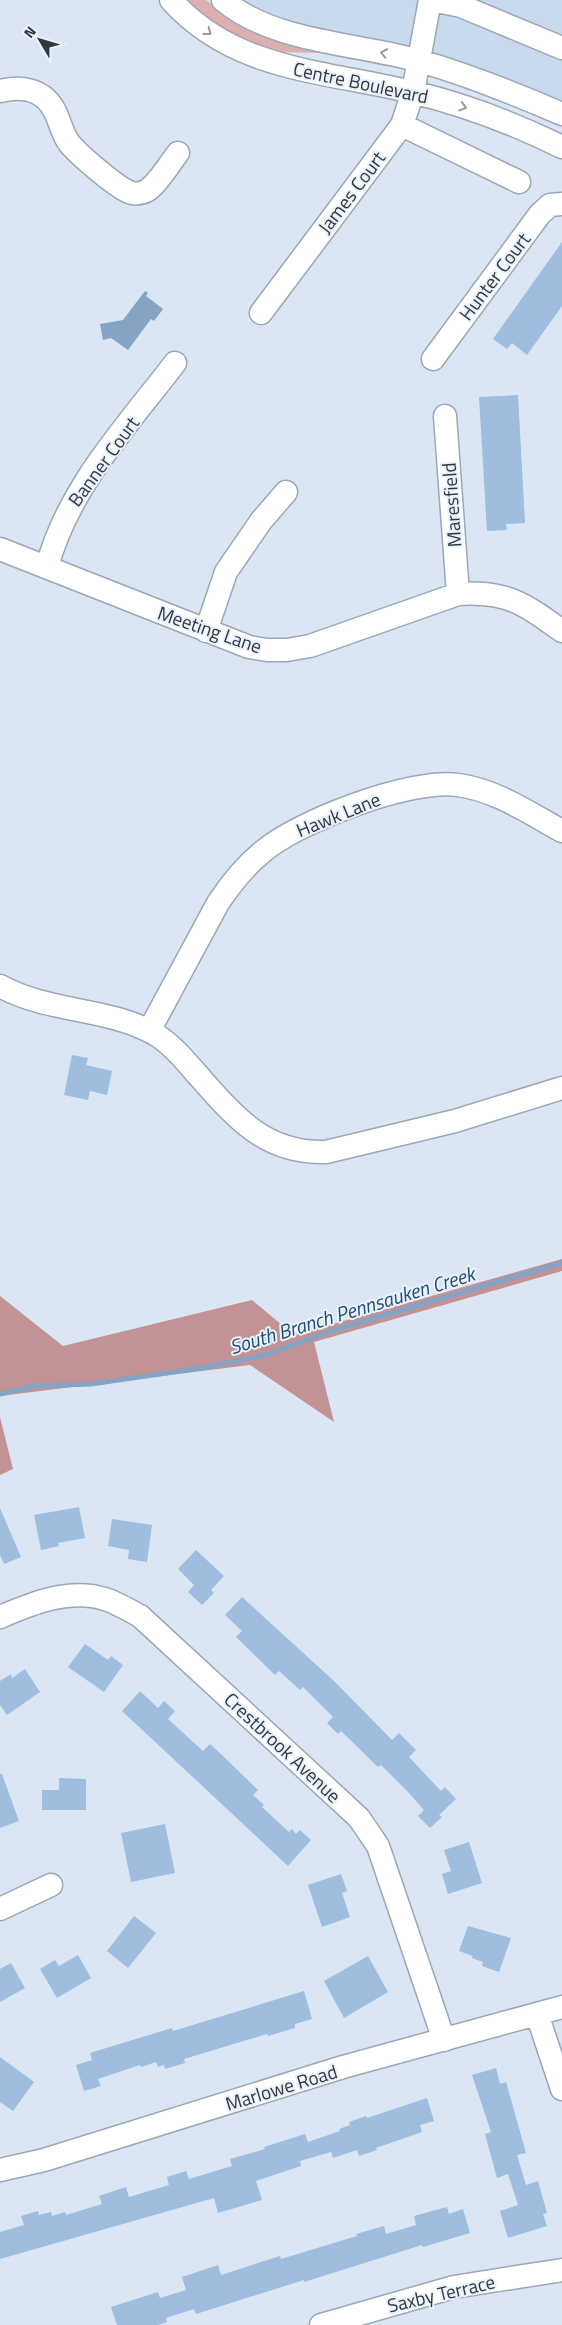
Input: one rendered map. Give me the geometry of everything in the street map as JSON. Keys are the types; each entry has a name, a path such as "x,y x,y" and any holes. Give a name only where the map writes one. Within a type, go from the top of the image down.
{"street":[{"name":"Centre Boulevard","path":"171,0 224,43 268,62 413,92 469,108 562,147"},
{"name":"Centre Boulevard","path":"223,0 248,18 270,27 418,61 457,73 562,114"},
{"name":"James Court","path":"261,313 402,125 413,92 431,0"},
{"path":"431,0 461,6 562,48"},
{"path":"0,91 22,88 36,91 54,110 63,134 70,144 112,181 131,193 141,194 149,190 178,153"},
{"path":"402,125 519,182"},
{"name":"Hunter Court","path":"433,359 540,214 550,205 562,204"},
{"name":"Banner Court","path":"47,567 54,538 72,501 91,473 175,363"},
{"name":"Maresfield","path":"445,416 458,594"},
{"path":"206,631 226,572 261,521 286,492"},
{"name":"Meeting Lane","path":"0,550 206,631 249,647 267,650 287,650 310,646 458,594 482,593 502,596 519,602 560,625"},
{"name":"Hawk Lane","path":"149,1031 218,903 230,885 260,853 315,820 397,792 437,784 456,784 476,788 495,795 562,831"},
{"path":"0,986 35,1001 120,1020 149,1031 173,1048 249,1127 266,1139 285,1148 306,1152 326,1152 455,1121 562,1088"},
{"name":"Crestbrook Avenue","path":"0,1617 36,1601 77,1595 105,1599 140,1616 359,1818 378,1846 444,2040"},
{"path":"0,1909 51,1885"},
{"name":"Marlowe Road","path":"0,2170 44,2160 343,2067 562,2006"},
{"path":"537,2014 562,2089"},
{"name":"Saxby Terrace","path":"321,2325 348,2321 454,2287 562,2270"}],"shaded area":[{"path":"184,0 206,0 224,13 388,64 385,66 322,53 276,52 242,40 213,23"},
{"path":"223,0 562,0 562,114 342,45"},
{"path":"562,1259 562,1271 314,1342 334,1422 250,1365 0,1396 0,1296 63,1346 252,1300 294,1335"},
{"path":"0,1417 13,1469 0,1475"}],"water":[{"path":"145,291 148,293 146,296 163,309 154,321 151,319 128,350 111,338 103,340 100,324 123,320"}],"building":[{"path":"562,242 562,306 527,355 512,343 507,349 493,339"},
{"path":"518,395 525,523 506,524 507,530 487,531 479,397"},
{"path":"72,1055 88,1058 86,1065 112,1071 107,1095 90,1091 88,1100 64,1095"},
{"path":"79,1507 85,1538 58,1543 59,1546 41,1550 34,1515"},
{"path":"0,1508 21,1557 4,1564 0,1555"},
{"path":"112,1519 152,1525 147,1562 128,1559 129,1550 108,1546"},
{"path":"196,1550 224,1576 211,1590 214,1593 202,1605 188,1592 194,1585 178,1569"},
{"path":"242,1597 334,1681 392,1740 399,1733 416,1750 409,1757 441,1791 445,1787 456,1799 439,1815 442,1817 430,1828 418,1816 424,1810 408,1792 381,1765 378,1767 341,1731 338,1734 327,1723 333,1717 303,1687 300,1690 279,1671 275,1675 236,1637 242,1631 225,1615"},
{"path":"85,1644 108,1660 111,1656 123,1665 104,1692 68,1667"},
{"path":"25,1669 40,1692 7,1715 0,1705 0,1681 11,1674 12,1678"},
{"path":"140,1691 158,1708 164,1701 175,1711 168,1719 203,1751 210,1744 222,1755 258,1790 253,1795 264,1805 262,1807 289,1832 292,1829 296,1834 300,1830 311,1840 288,1866 122,1711"},
{"path":"0,1774 2,1774 19,1821 0,1828"},
{"path":"59,1778 86,1779 86,1810 42,1810 42,1790 59,1790"},
{"path":"165,1824 175,1873 131,1882 121,1833"},
{"path":"469,1842 482,1883 448,1894 442,1874 451,1871 444,1850"},
{"path":"341,1874 347,1891 342,1893 350,1917 322,1927 308,1885"},
{"path":"134,1916 156,1933 128,1968 107,1951"},
{"path":"468,1926 511,1938 499,1972 482,1966 483,1962 459,1951"},
{"path":"78,1955 91,1978 57,1998 40,1969 55,1960 59,1966"},
{"path":"368,1956 388,1992 344,2018 324,1981"},
{"path":"11,1963 25,1988 0,2002 0,1969"},
{"path":"304,1991 312,2019 295,2024 295,2028 268,2036 267,2034 184,2059 185,2063 165,2069 164,2065 158,2067 156,2062 141,2067 140,2065 98,2079 101,2086 84,2091 76,2065 92,2060 90,2053 172,2028 173,2031"},
{"path":"0,2057 34,2082 13,2111 0,2102"},
{"path":"496,2068 500,2084 506,2082 526,2153 517,2155 526,2185 538,2181 547,2213 543,2214 547,2226 508,2238 500,2211 518,2205 508,2174 497,2178 485,2134 491,2132 472,2075"},
{"path":"427,2098 434,2121 420,2125 422,2132 359,2156 357,2150 333,2158 331,2152 300,2161 301,2166 256,2181 262,2200 218,2213 214,2198 0,2259 0,2232 24,2225 21,2216 38,2211 39,2215 51,2212 52,2216 65,2212 66,2215 102,2204 99,2196 126,2187 129,2197 169,2185 167,2177 186,2171 189,2179 232,2166 230,2159 265,2149 264,2147 305,2134 308,2142 340,2131 339,2129 350,2125 349,2122"},
{"path":"447,2207 449,2214 463,2209 470,2233 423,2247 422,2245 196,2314 194,2309 166,2318 167,2322 158,2325 117,2325 111,2307 158,2292 160,2298 186,2290 182,2277 218,2265 221,2275 280,2256 281,2259 384,2226 386,2234 416,2225 414,2216"}],"waterway":[{"name":"South Branch Pennsauken Creek","path":"0,1394 34,1386 91,1384 201,1368 266,1355 334,1330 562,1263"}]}
